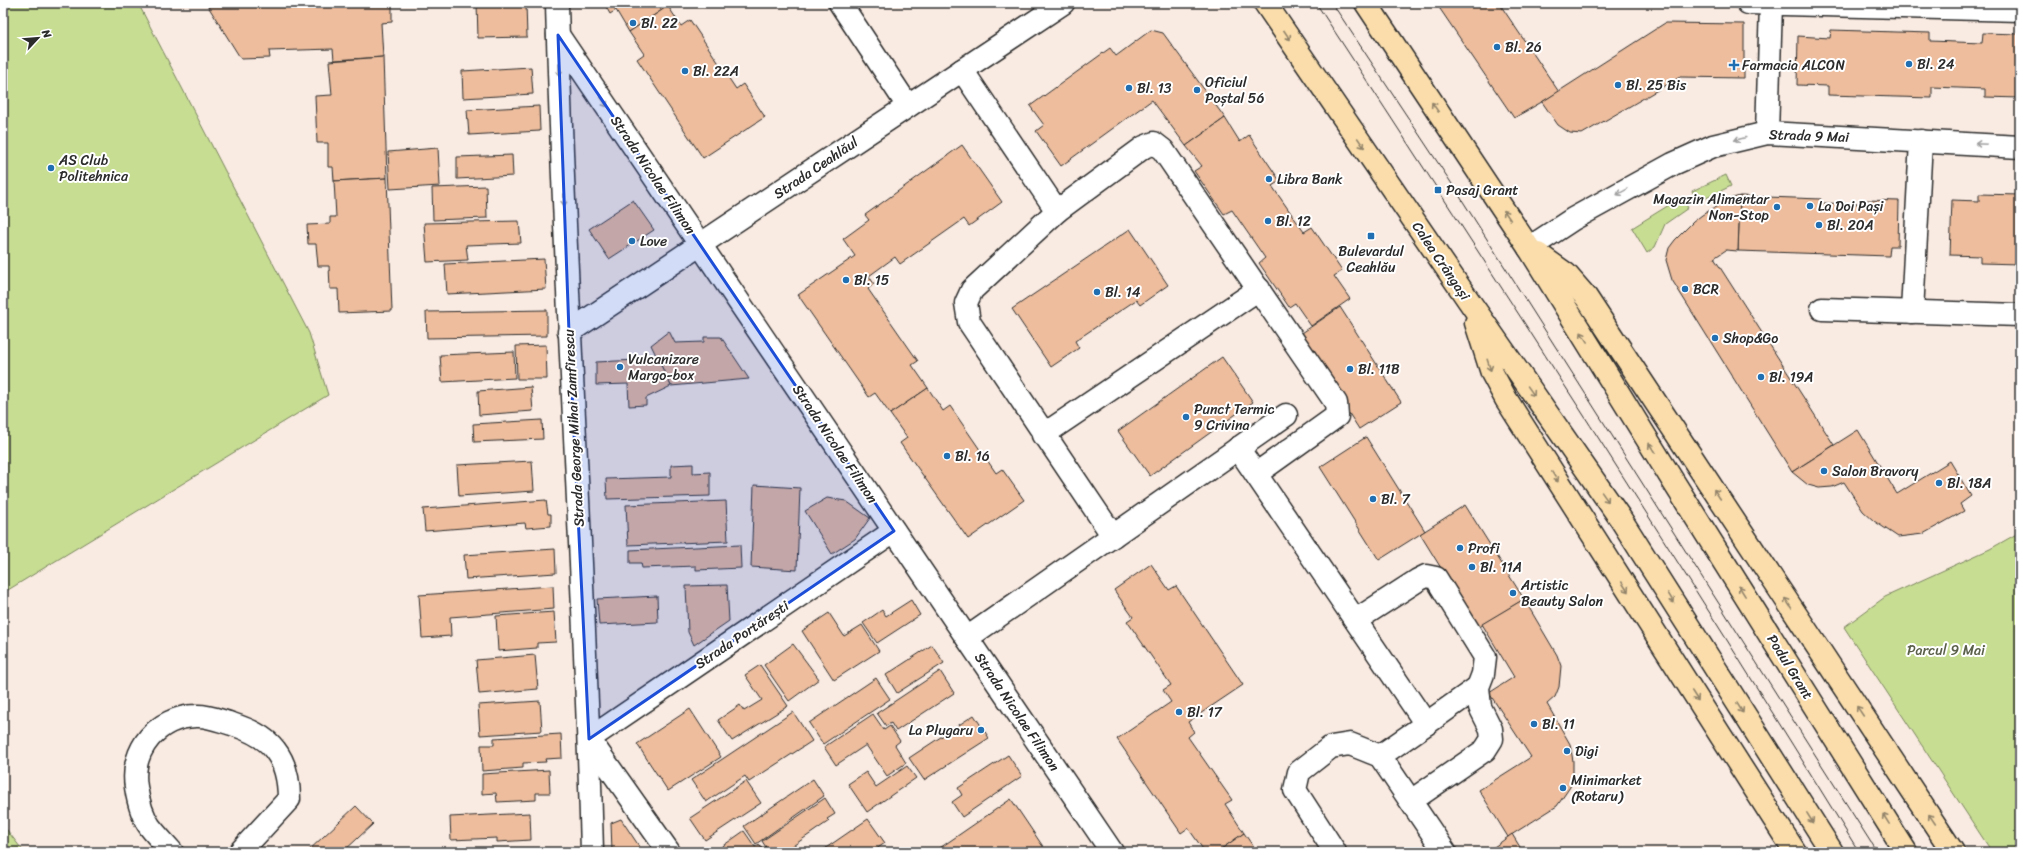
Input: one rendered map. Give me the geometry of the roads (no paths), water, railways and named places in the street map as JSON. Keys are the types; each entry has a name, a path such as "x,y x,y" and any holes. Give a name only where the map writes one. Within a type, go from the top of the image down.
{"main road":[{"name":"Calea Crângași","path":"1265,3 1620,518 1832,852"},
{"path":"1366,3 1529,248 1566,274 1586,297 1953,852"},
{"name":"Podul Grant","path":"1529,248 1673,481 1906,852"},
{"path":"1469,301 1492,373 1506,399 1795,852"}],"street":[{"name":"Strada George Mihai Zamfirescu","path":"557,3 569,332 589,739 592,852"},
{"path":"840,3 908,106"},
{"name":"Strada Ceahlăul","path":"569,332 1063,3"},
{"path":"1748,3 2020,10"},
{"path":"1767,133 1771,4"},
{"name":"Strada Nicolae Filimon","path":"558,36 1112,852"},
{"path":"962,70 1057,211"},
{"name":"Strada 9 Mai","path":"1529,248 1573,219 1673,164 1713,146 1767,133 2020,146"},
{"path":"1912,312 1921,141"},
{"path":"1113,536 1043,435 969,322 966,303 972,290 1057,211 1144,147 1154,143 1163,150 1259,288 1336,403 1337,416 1256,474"},
{"path":"1043,435 1259,288"},
{"path":"1822,309 2020,316"},
{"path":"967,638 1286,415"},
{"path":"1238,448 1426,724"},
{"name":"Strada Portărești","path":"589,739 894,531"},
{"path":"1356,620 1418,580 1426,576 1436,578 1485,657 1483,674 1478,687 1480,707 1491,729 1492,739 1485,750 1411,801"},
{"path":"1380,756 1478,687"},
{"path":"172,852 150,826 138,800 135,776 139,755 152,733 173,720 197,716 225,722 258,734 275,750 289,779 289,799 240,852"},
{"path":"589,739 669,852"},
{"path":"1335,852 1295,790 1299,772 1331,747 1350,744 1380,756 1445,852"}],"tram line":[{"path":"1316,3 1454,214 1726,638 1859,852"},
{"path":"1332,3 1450,181 1877,852"}],"place":[{"name":"Bl. 22","path":"633,23"},
{"name":"Bl. 26","path":"1497,47"},
{"name":"Bl. 24","path":"1909,64"},
{"name":"Farmacia ALCON","path":"1734,65"},
{"name":"Bl. 22A","path":"685,71"},
{"name":"Bl. 25 Bis","path":"1618,85"},
{"name":"Bl. 13","path":"1129,88"},
{"name":"Oficiul Poștal 56","path":"1197,90"},
{"name":"AS Club Politehnica","path":"51,168"},
{"name":"Libra Bank","path":"1269,179"},
{"name":"Pasaj Grant","path":"1438,190"},
{"name":"La Doi Pași","path":"1810,206"},
{"name":"Magazin Alimentar Non-Stop","path":"1777,207"},
{"name":"Bl. 12","path":"1268,221"},
{"name":"Bl. 20A","path":"1819,225"},
{"name":"Bulevardul Ceahlău","path":"1371,236"},
{"name":"Love","path":"632,241"},
{"name":"Bl. 15","path":"846,280"},
{"name":"BCR","path":"1685,289"},
{"name":"Bl. 14","path":"1097,292"},
{"name":"Shop&Go","path":"1715,338"},
{"name":"Vulcanizare Margo-box","path":"620,367"},
{"name":"Bl. 11B","path":"1350,369"},
{"name":"Bl. 19A","path":"1761,377"},
{"name":"Punct Termic 9 Crivina","path":"1186,417"},
{"name":"Bl. 16","path":"947,456"},
{"name":"Salon Bravory","path":"1824,471"},
{"name":"Bl. 18A","path":"1939,483"},
{"name":"Bl. 7","path":"1373,499"},
{"name":"Profi","path":"1460,548"},
{"name":"Bl. 11A","path":"1472,567"},
{"name":"Artistic Beauty Salon","path":"1513,593"},
{"name":"Bl. 17","path":"1179,712"},
{"name":"Bl. 11","path":"1534,724"},
{"name":"La Plugaru","path":"981,730"},
{"name":"Digi","path":"1567,751"},
{"name":"Minimarket (Rotaru)","path":"1563,788"}],"park label":[{"name":"Parcul 9 Mai","path":"1946,650"}]}
